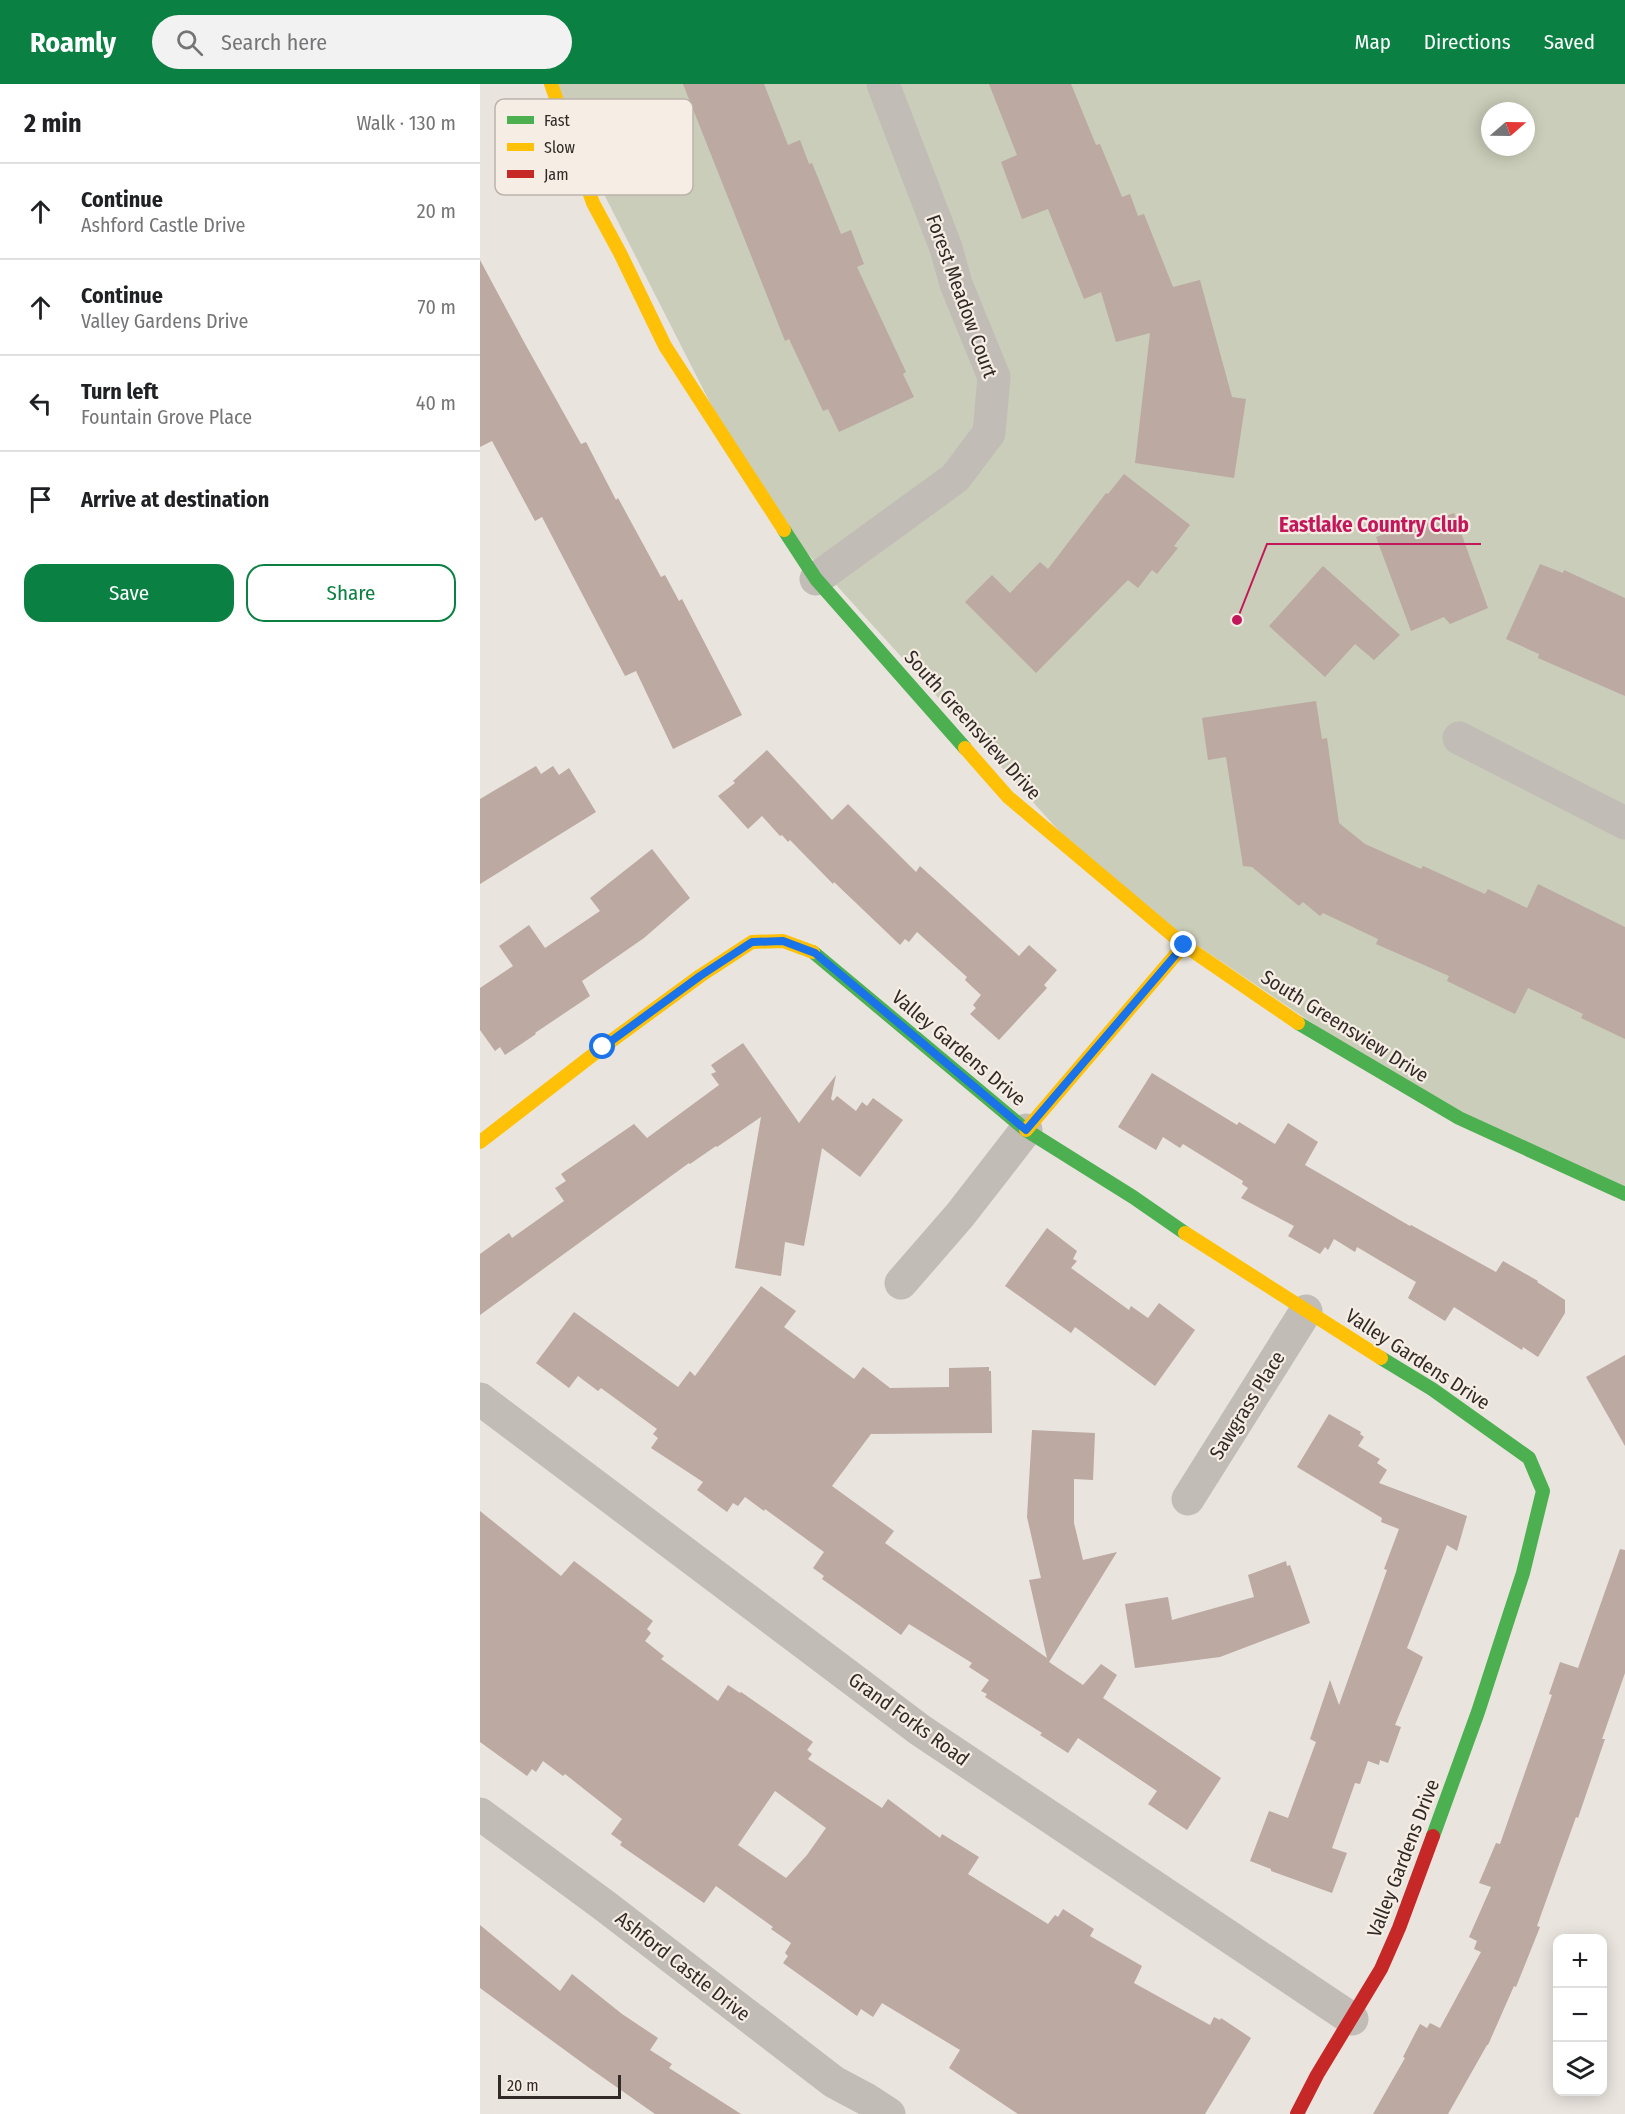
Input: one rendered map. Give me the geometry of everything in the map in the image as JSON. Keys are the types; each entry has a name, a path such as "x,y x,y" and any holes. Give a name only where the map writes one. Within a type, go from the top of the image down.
{"street":[{"name":"South Greensview Drive","path":"551,84 556,99"},
{"name":"Forest Meadow Court","path":"816,579 955,478 989,433 994,377 883,84"},
{"name":"South Greensview Drive","path":"590,195 665,346 816,579 1008,797 1184,945 1313,1034 1458,1118 1625,1194"},
{"path":"1459,738 1625,823"},
{"name":"Valley Gardens Drive","path":"480,1142 700,976 752,942 783,941 815,953 1026,1130 1133,1197 1306,1311 1432,1389 1529,1458 1543,1491 1523,1573 1478,1712 1399,1928 1381,1969 1317,2075 1297,2114"},
{"path":"900,1283 960,1215 1026,1130 1184,945"},
{"name":"Sawgrass Place","path":"1188,1499 1306,1311"},
{"name":"Grand Forks Road","path":"480,1399 920,1730 1352,2019"},
{"name":"Ashford Castle Drive","path":"480,1814 605,1905 834,2082 889,2114"}],"green space":[{"path":"548,84 1625,84 1625,1196 1428,1101 1109,886 760,501 604,195 693,195 693,99 556,99"}],"building":[{"path":"683,84 764,84 788,145 800,140 809,164 812,163 841,234 851,230 864,264 857,267 906,372 903,374 914,397 839,432 828,409 823,411 789,339 785,341 693,109 693,99 689,99"},
{"path":"989,84 1071,84 1096,145 1100,144 1122,197 1130,194 1138,216 1144,214 1173,287 1200,280 1232,397 1246,399 1234,478 1135,463 1150,333 1116,342 1101,292 1084,299 1048,209 1022,219 1001,162 1017,155"},
{"path":"480,260 581,444 586,442 616,500 618,498 661,577 665,575 679,601 682,599 742,715 673,749 636,671 625,676 542,517 535,521 492,441 480,447"},
{"path":"1124,474 1190,525 1174,546 1178,548 1157,574 1152,570 1138,588 1128,580 1036,673 965,602 992,575 1010,593 1040,562 1048,569 1106,493 1108,494"},
{"path":"1454,513 1488,608 1450,624 1444,617 1411,631 1376,537 1415,523 1417,527"},
{"path":"1540,564 1563,573 1564,570 1625,598 1625,696 1538,658 1539,654 1506,639"},
{"path":"1323,566 1400,635 1374,660 1355,644 1325,677 1269,626"},
{"path":"1316,701 1322,739 1327,738 1339,823 1365,844 1421,869 1423,866 1485,894 1488,889 1527,908 1538,884 1625,927 1625,1039 1581,1018 1583,1014 1528,988 1515,1014 1447,981 1449,976 1376,944 1378,939 1323,913 1320,916 1303,902 1299,906 1252,867 1243,866 1226,757 1208,760 1202,718"},
{"path":"767,750 832,820 848,804 916,872 920,866 1019,956 1029,945 1057,970 1044,985 1047,988 999,1040 970,1014 976,1008 973,1005 981,995 965,980 967,977 917,932 909,942 905,939 900,945 834,882 833,884 790,840 788,842 782,835 780,836 762,816 748,829 718,796 735,783 733,781"},
{"path":"536,766 541,774 553,766 559,775 569,768 596,812 480,884 480,799"},
{"path":"652,849 690,898 644,938 582,981 590,996 505,1055 500,1047 495,1051 480,1030 480,988 513,966 499,946 529,925 545,948 600,911 590,898"},
{"path":"743,1043 799,1123 836,1075 831,1099 833,1101 837,1096 856,1111 862,1102 867,1106 873,1098 903,1120 860,1177 822,1148 804,1246 785,1242 781,1276 735,1268 761,1117 689,1163 480,1315 480,1254 509,1233 512,1238 564,1201 555,1188 566,1181 561,1174 634,1124 647,1138 719,1085 711,1074 716,1072 711,1065"},
{"path":"1152,1073 1237,1125 1239,1122 1275,1144 1288,1123 1318,1142 1305,1165 1410,1226 1496,1272 1503,1261 1565,1300 1565,1313 1538,1357 1523,1347 1522,1350 1454,1307 1445,1321 1408,1298 1416,1282 1357,1247 1355,1252 1334,1239 1328,1250 1325,1247 1320,1254 1288,1236 1294,1226 1241,1198 1248,1188 1242,1184 1243,1181 1183,1144 1180,1148 1163,1137 1156,1150 1118,1127"},
{"path":"1047,1228 1077,1251 1073,1259 1077,1261 1071,1268 1129,1310 1131,1306 1148,1318 1159,1303 1195,1330 1155,1386 1075,1327 1071,1333 1005,1286"},
{"path":"761,1286 796,1311 784,1327 854,1379 863,1367 890,1388 949,1387 949,1368 989,1367 991,1371 992,1433 871,1434 832,1486 894,1531 885,1543 1047,1658 1029,1580 1041,1578 1027,1517 1032,1430 1095,1433 1093,1480 1074,1479 1074,1523 1083,1560 1117,1552 1049,1662 1083,1685 1101,1664 1117,1675 1103,1698 1221,1778 1187,1830 1148,1804 1157,1791 1078,1738 1068,1753 1040,1735 1042,1733 985,1697 987,1694 981,1691 989,1680 969,1667 972,1663 909,1624 901,1635 822,1579 824,1576 813,1568 824,1552 765,1509 764,1511 745,1497 738,1506 733,1503 727,1512 697,1490 703,1482 651,1448 658,1438 653,1434 657,1429 601,1388 598,1391 578,1376 569,1388 536,1363 574,1312 678,1387 690,1371 695,1376"},
{"path":"1625,1355 1625,1446 1586,1377"},
{"path":"1329,1414 1361,1432 1360,1434 1364,1437 1358,1446 1380,1459 1377,1463 1387,1470 1379,1483 1467,1516 1457,1551 1447,1545 1407,1648 1423,1657 1395,1725 1401,1727 1388,1763 1380,1760 1379,1765 1368,1761 1360,1784 1355,1783 1332,1848 1347,1853 1332,1893 1250,1861 1269,1811 1288,1818 1316,1742 1310,1739 1330,1680 1339,1705 1387,1570 1384,1569 1399,1529 1381,1522 1382,1518 1297,1467"},
{"path":"480,1511 561,1576 574,1561 653,1621 647,1629 651,1633 645,1641 664,1656 661,1659 718,1701 728,1685 741,1692 813,1742 807,1750 812,1754 808,1759 882,1808 888,1799 940,1838 942,1834 979,1857 968,1874 1048,1924 1055,1915 1058,1917 1063,1909 1094,1929 1090,1936 1142,1966 1134,1983 1210,2025 1214,2017 1220,2020 1221,2018 1251,2038 1205,2114 1018,2114 949,2068 960,2050 882,2003 873,2017 861,2009 857,2016 783,1963 788,1956 785,1953 791,1943 771,1929 773,1927 716,1886 704,1903 620,1845 622,1842 611,1834 622,1819 565,1774 563,1776 543,1761 536,1772 532,1769 527,1776 480,1742","holes":["775,1791 826,1828 807,1855 786,1878 738,1845"]},
{"path":"1620,1549 1625,1550 1625,1673 1578,1818 1576,1817 1537,1926 1540,1927 1516,1987 1514,1986 1488,2045 1448,2114 1373,2114 1405,2058 1403,2057 1420,2024 1427,2028 1430,2023 1440,2028 1481,1952 1474,1949 1477,1941 1469,1937 1491,1887 1479,1883 1496,1843 1500,1844 1552,1695 1549,1694 1560,1662 1578,1668"},
{"path":"1286,1561 1287,1566 1290,1565 1310,1623 1220,1657 1135,1668 1125,1604 1168,1597 1172,1620 1254,1597 1248,1575"},
{"path":"480,1925 560,1991 572,1974 622,2014 658,2038 650,2050 672,2064 669,2068 741,2114 655,2114 588,2067 480,1988"}],"traffic: fast":[{"path":"784,530 816,579 965,748"},
{"path":"813,952 1026,1130 1133,1197 1185,1233"},
{"path":"1298,1023 1459,1118 1625,1194"},
{"path":"1381,1358 1432,1389 1529,1458 1543,1491 1523,1573 1478,1712 1433,1836"}],"traffic: slow":[{"path":"551,84 556,99"},
{"path":"590,195 665,346 784,530"},
{"path":"965,748 1008,797 1184,945 1298,1023"},
{"path":"480,1142 603,1047 700,976 752,942 783,941 813,952"},
{"path":"1026,1130 1184,945"},
{"path":"1185,1233 1381,1358"}],"traffic: jam":[{"path":"1297,2114 1317,2075 1381,1969 1399,1928 1433,1836"}],"place":[{"name":"Eastlake Country Club","path":"1237,620"}],"route":[{"path":"603,1047 700,976 752,942 783,941 815,953 1026,1130 1184,945"}]}
